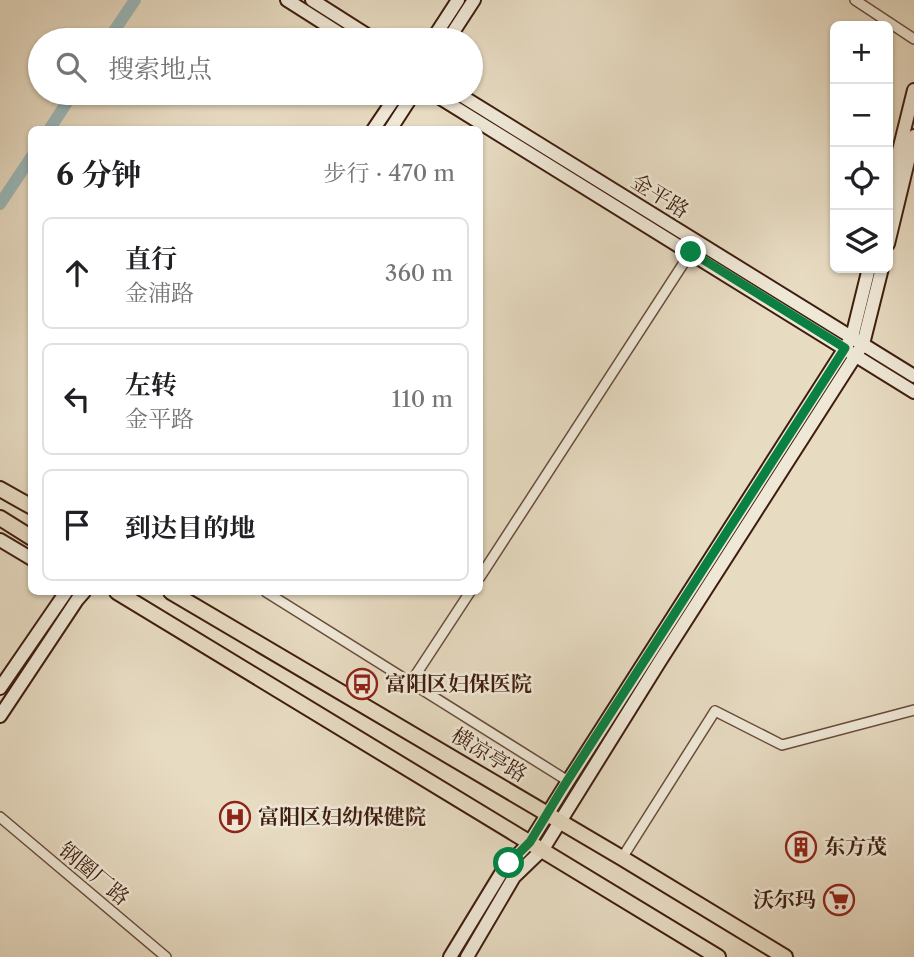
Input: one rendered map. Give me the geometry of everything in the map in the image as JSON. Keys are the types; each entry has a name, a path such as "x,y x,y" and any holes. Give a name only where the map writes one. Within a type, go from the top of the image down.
{"main road":[{"path":"0,489 28,505"},
{"path":"0,519 28,536"},
{"path":"122,595 718,957"},
{"name":"横凉亭路","path":"177,595 785,957"}],"street":[{"path":"287,0 330,28"},
{"path":"312,0 355,28"},
{"path":"440,28 458,0"},
{"path":"456,28 474,0"},
{"path":"855,0 914,39"},
{"path":"893,175 914,90"},
{"path":"376,126 390,105"},
{"path":"393,126 406,105"},
{"name":"金平路","path":"452,105 694,247"},
{"name":"金平路","path":"475,105 694,247 854,346 914,376"},
{"path":"893,223 914,136"},
{"path":"483,572 694,247"},
{"path":"450,957 502,870 537,846 547,814 854,346 868,273"},
{"path":"467,957 514,877 537,846 560,822 854,346 880,273"},
{"path":"854,346 914,392"},
{"path":"0,540 28,557"},
{"path":"0,688 64,595"},
{"path":"0,716 81,595"},
{"path":"271,595 568,781"},
{"path":"411,682 468,595"},
{"path":"622,858 715,711 782,745 914,710"},
{"name":"钢圈厂路","path":"0,817 166,957"}],"waterway":[{"path":"116,28 135,0"},
{"path":"52,126 65,105"},
{"path":"0,204 28,162"}],"place":[{"name":"富阳区妇保医院","path":"362,684"},
{"name":"富阳区妇幼保健院","path":"235,817"},
{"name":"东方茂","path":"801,847"},
{"name":"沃尔玛","path":"839,900"}],"route":[{"path":"509,863 530,842 845,348 691,252"}]}
